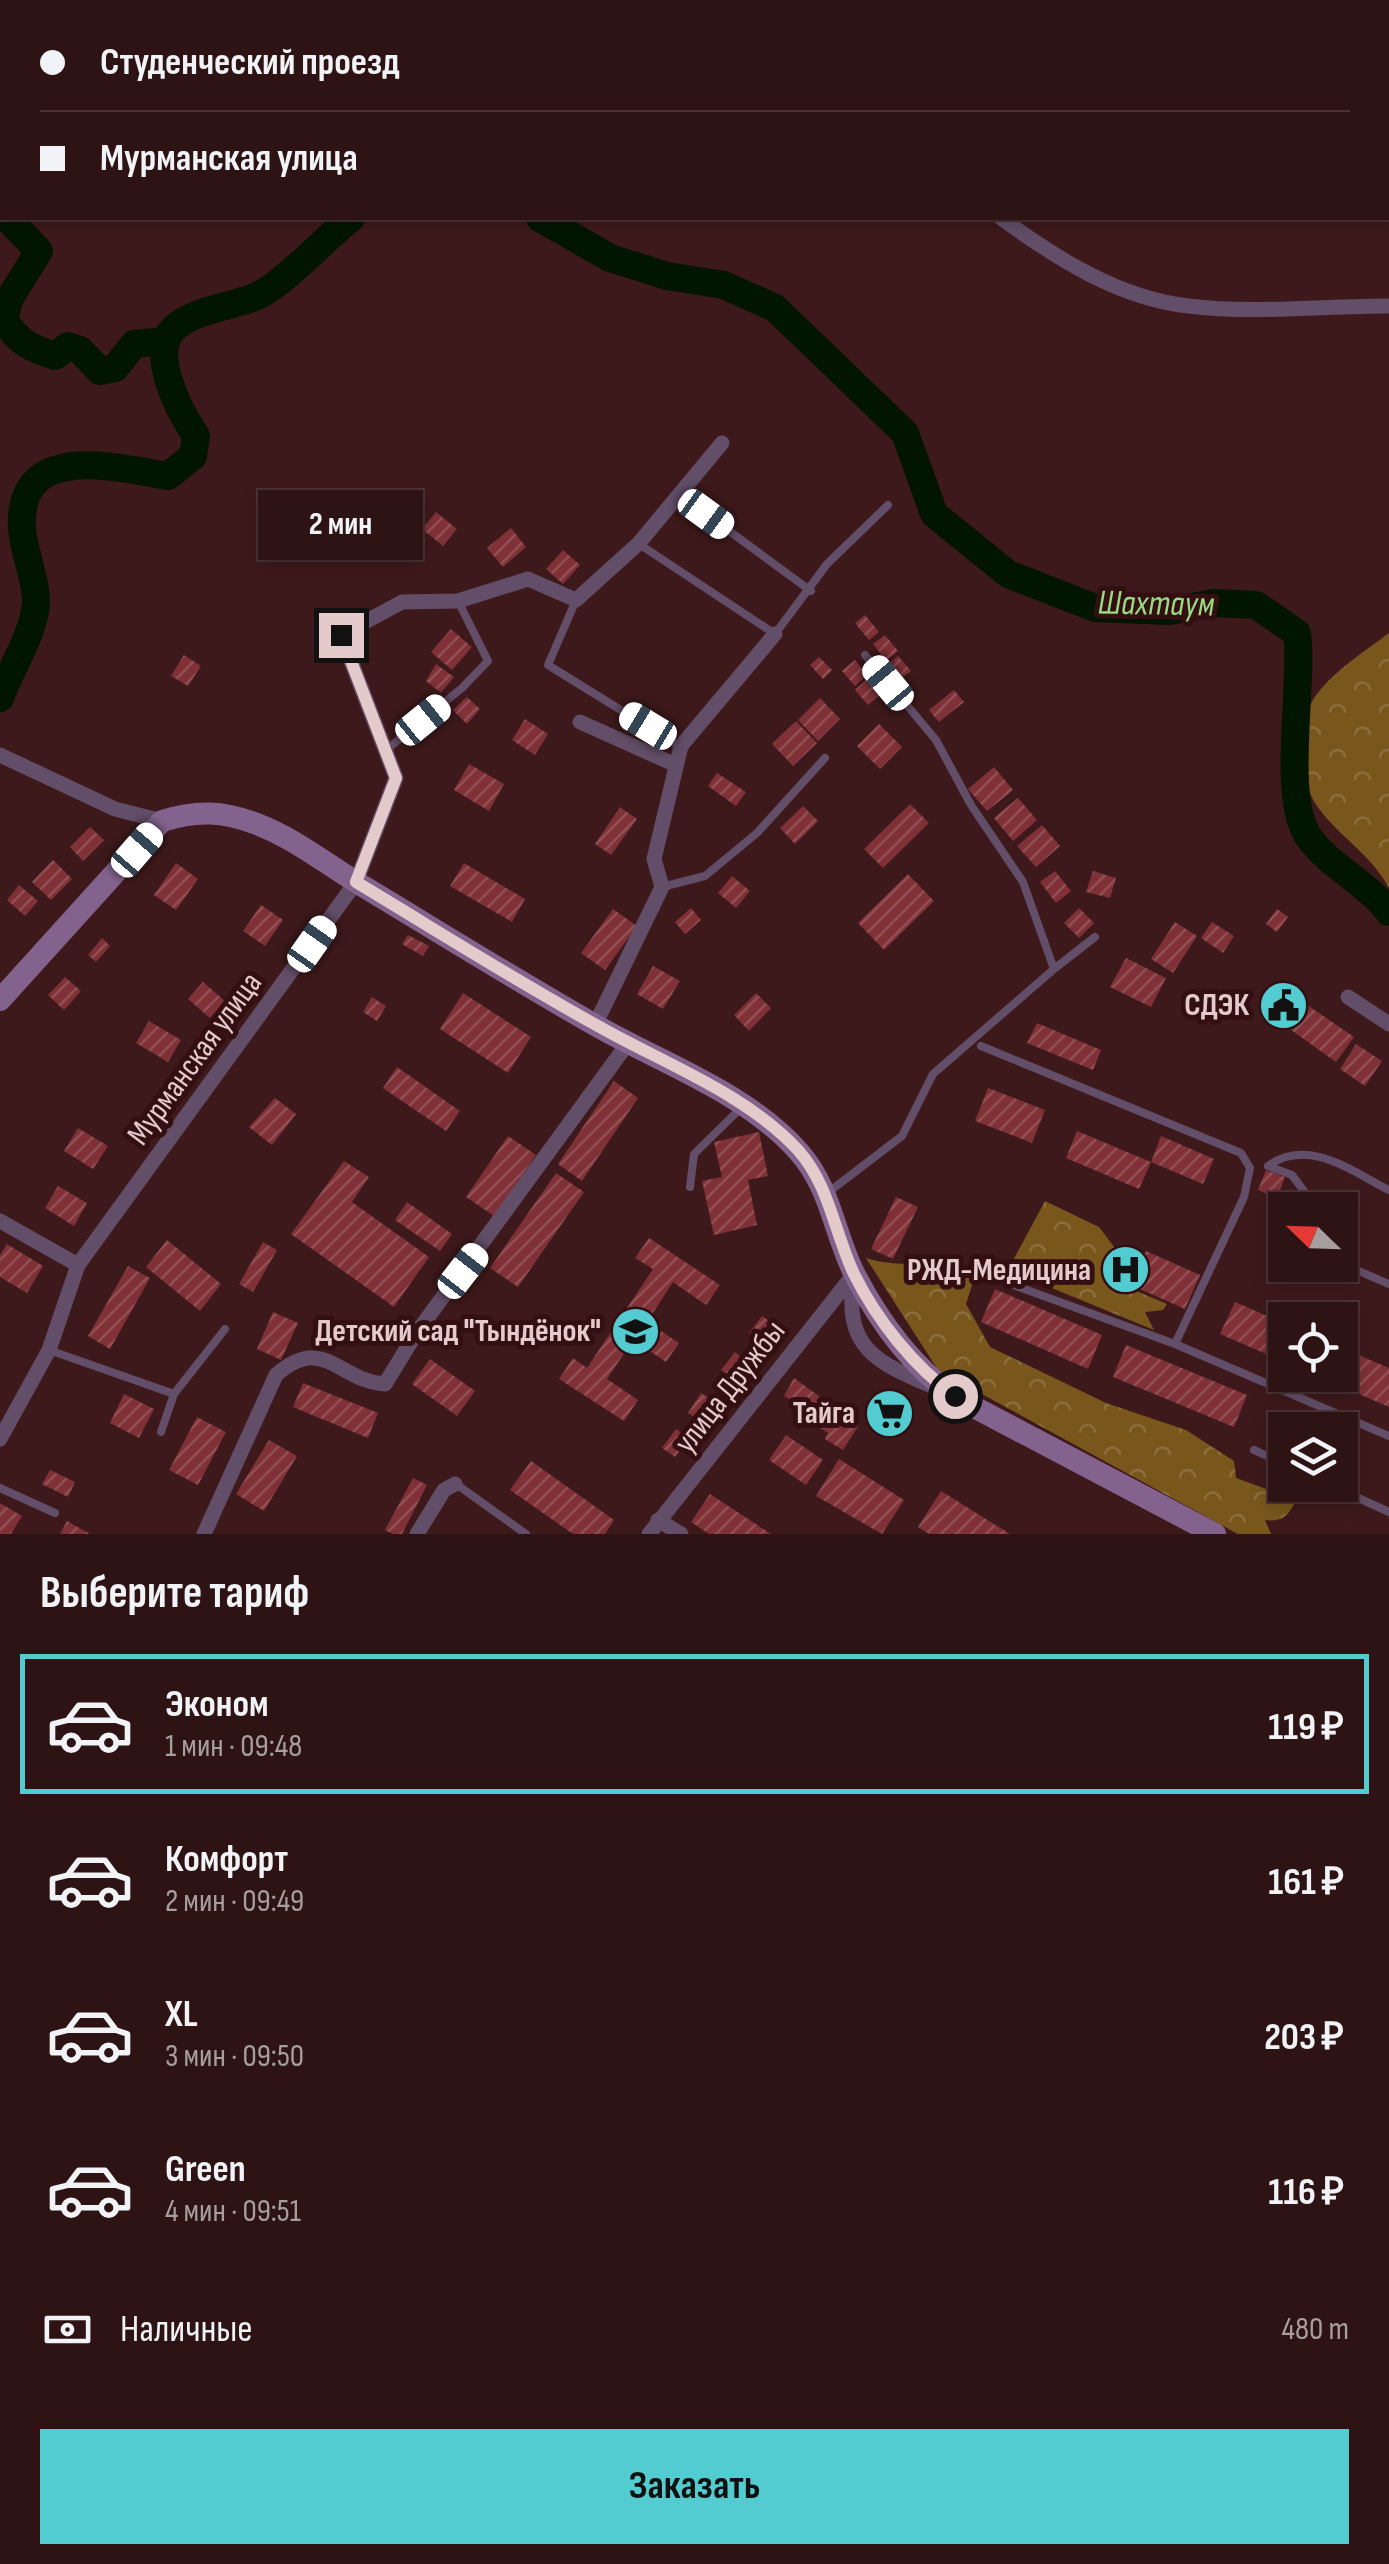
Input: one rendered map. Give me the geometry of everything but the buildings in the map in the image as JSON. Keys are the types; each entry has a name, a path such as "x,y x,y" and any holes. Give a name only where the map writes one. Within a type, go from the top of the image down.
{"street":[{"path":"1004,220 1067,263 1143,296 1188,306 1389,306"},
{"path":"576,600 639,543 722,443"},
{"name":"Мурманская улица","path":"0,1439 50,1350 78,1264 356,882 396,778 341,635 402,602 458,601 528,579 576,600"},
{"path":"595,1025 662,888 654,859 681,746 775,634"},
{"path":"580,722 676,765"},
{"path":"2,756 116,810 162,821"},
{"path":"0,1000 162,821 189,812 217,812 257,824 302,844 356,882 595,1025 743,1106 798,1151 826,1194 854,1274 922,1372 955,1396"},
{"path":"1348,996 1389,1024"},
{"path":"204,1534 276,1375 295,1358 321,1357 376,1384 385,1384 415,1335 628,1043"},
{"path":"0,1221 78,1264"},
{"path":"854,1274 852,1321 864,1350 902,1374 955,1396 1214,1534"},
{"name":"улица Дружбы","path":"654,1527 854,1274"},
{"path":"417,1534 444,1490 455,1484"},
{"path":"654,1527 681,1534"}],"lane":[{"path":"680,496 811,592"},
{"path":"639,543 775,634 857,530 888,505"},
{"path":"576,600 548,665 681,746"},
{"path":"386,751 462,688 488,661 458,601"},
{"path":"865,654 936,740 971,805 1023,882 1054,969"},
{"path":"662,888 704,876 757,833 825,758"},
{"path":"826,1194 902,1136 934,1074 1095,937"},
{"path":"981,1046 1242,1153 1250,1168 1244,1197 1175,1344"},
{"path":"690,1188 694,1154 743,1106"},
{"path":"1248,1176 1280,1157 1308,1152 1389,1190"},
{"path":"1268,1166 1292,1175 1305,1192"},
{"path":"1358,1271 1389,1284"},
{"path":"986,1274 1175,1344 1389,1436"},
{"path":"161,1432 174,1394 225,1329"},
{"path":"50,1350 174,1394"},
{"path":"1254,1450 1268,1456"},
{"path":"455,1484 526,1534"},
{"path":"0,1488 55,1513"},
{"path":"1358,1498 1389,1512"},
{"path":"639,1534 654,1527"}],"green space":[{"path":"1389,633 1389,888 1311,796 1304,769 1303,738 1308,711 1320,690"},
{"path":"1045,1201 1099,1227 1133,1272 1127,1287 1167,1304 1163,1310 1145,1312 1154,1330 1008,1270"},
{"path":"866,1258 971,1271 972,1285 966,1304 990,1347 1106,1403 1186,1430 1234,1461 1236,1478 1268,1489 1268,1502 1295,1502 1287,1515 1265,1520 1271,1534 1238,1534 938,1370"}],"waterway":[{"path":"9,220 39,251 10,298 4,318 25,343 55,356 68,346 80,350 100,371 115,368 134,344 166,341"},
{"name":"Шахтаум","path":"0,698 35,611 35,591 22,527 25,500 36,481 53,471 74,466 123,468 168,476 193,456 196,436 175,396 165,364 169,335 197,315 267,291 349,220"},
{"name":"Шахтаум","path":"544,220 610,258 667,276 724,285 775,308 905,433 934,514 1008,574 1095,608 1169,611 1214,603 1256,605 1297,633 1295,771 1301,821 1319,849 1389,912"}],"place":[{"name":"СДЭК","path":"1284,1005"},
{"name":"РЖД-Медицина","path":"1126,1270"},
{"name":"Детский сад \"Тындёнок\"","path":"636,1331"},
{"name":"Тайга","path":"890,1413"}],"route":[{"path":"341,635 396,778 356,882 595,1025 717,1090 783,1135 812,1167 826,1194 854,1274 922,1372 955,1396"}]}
